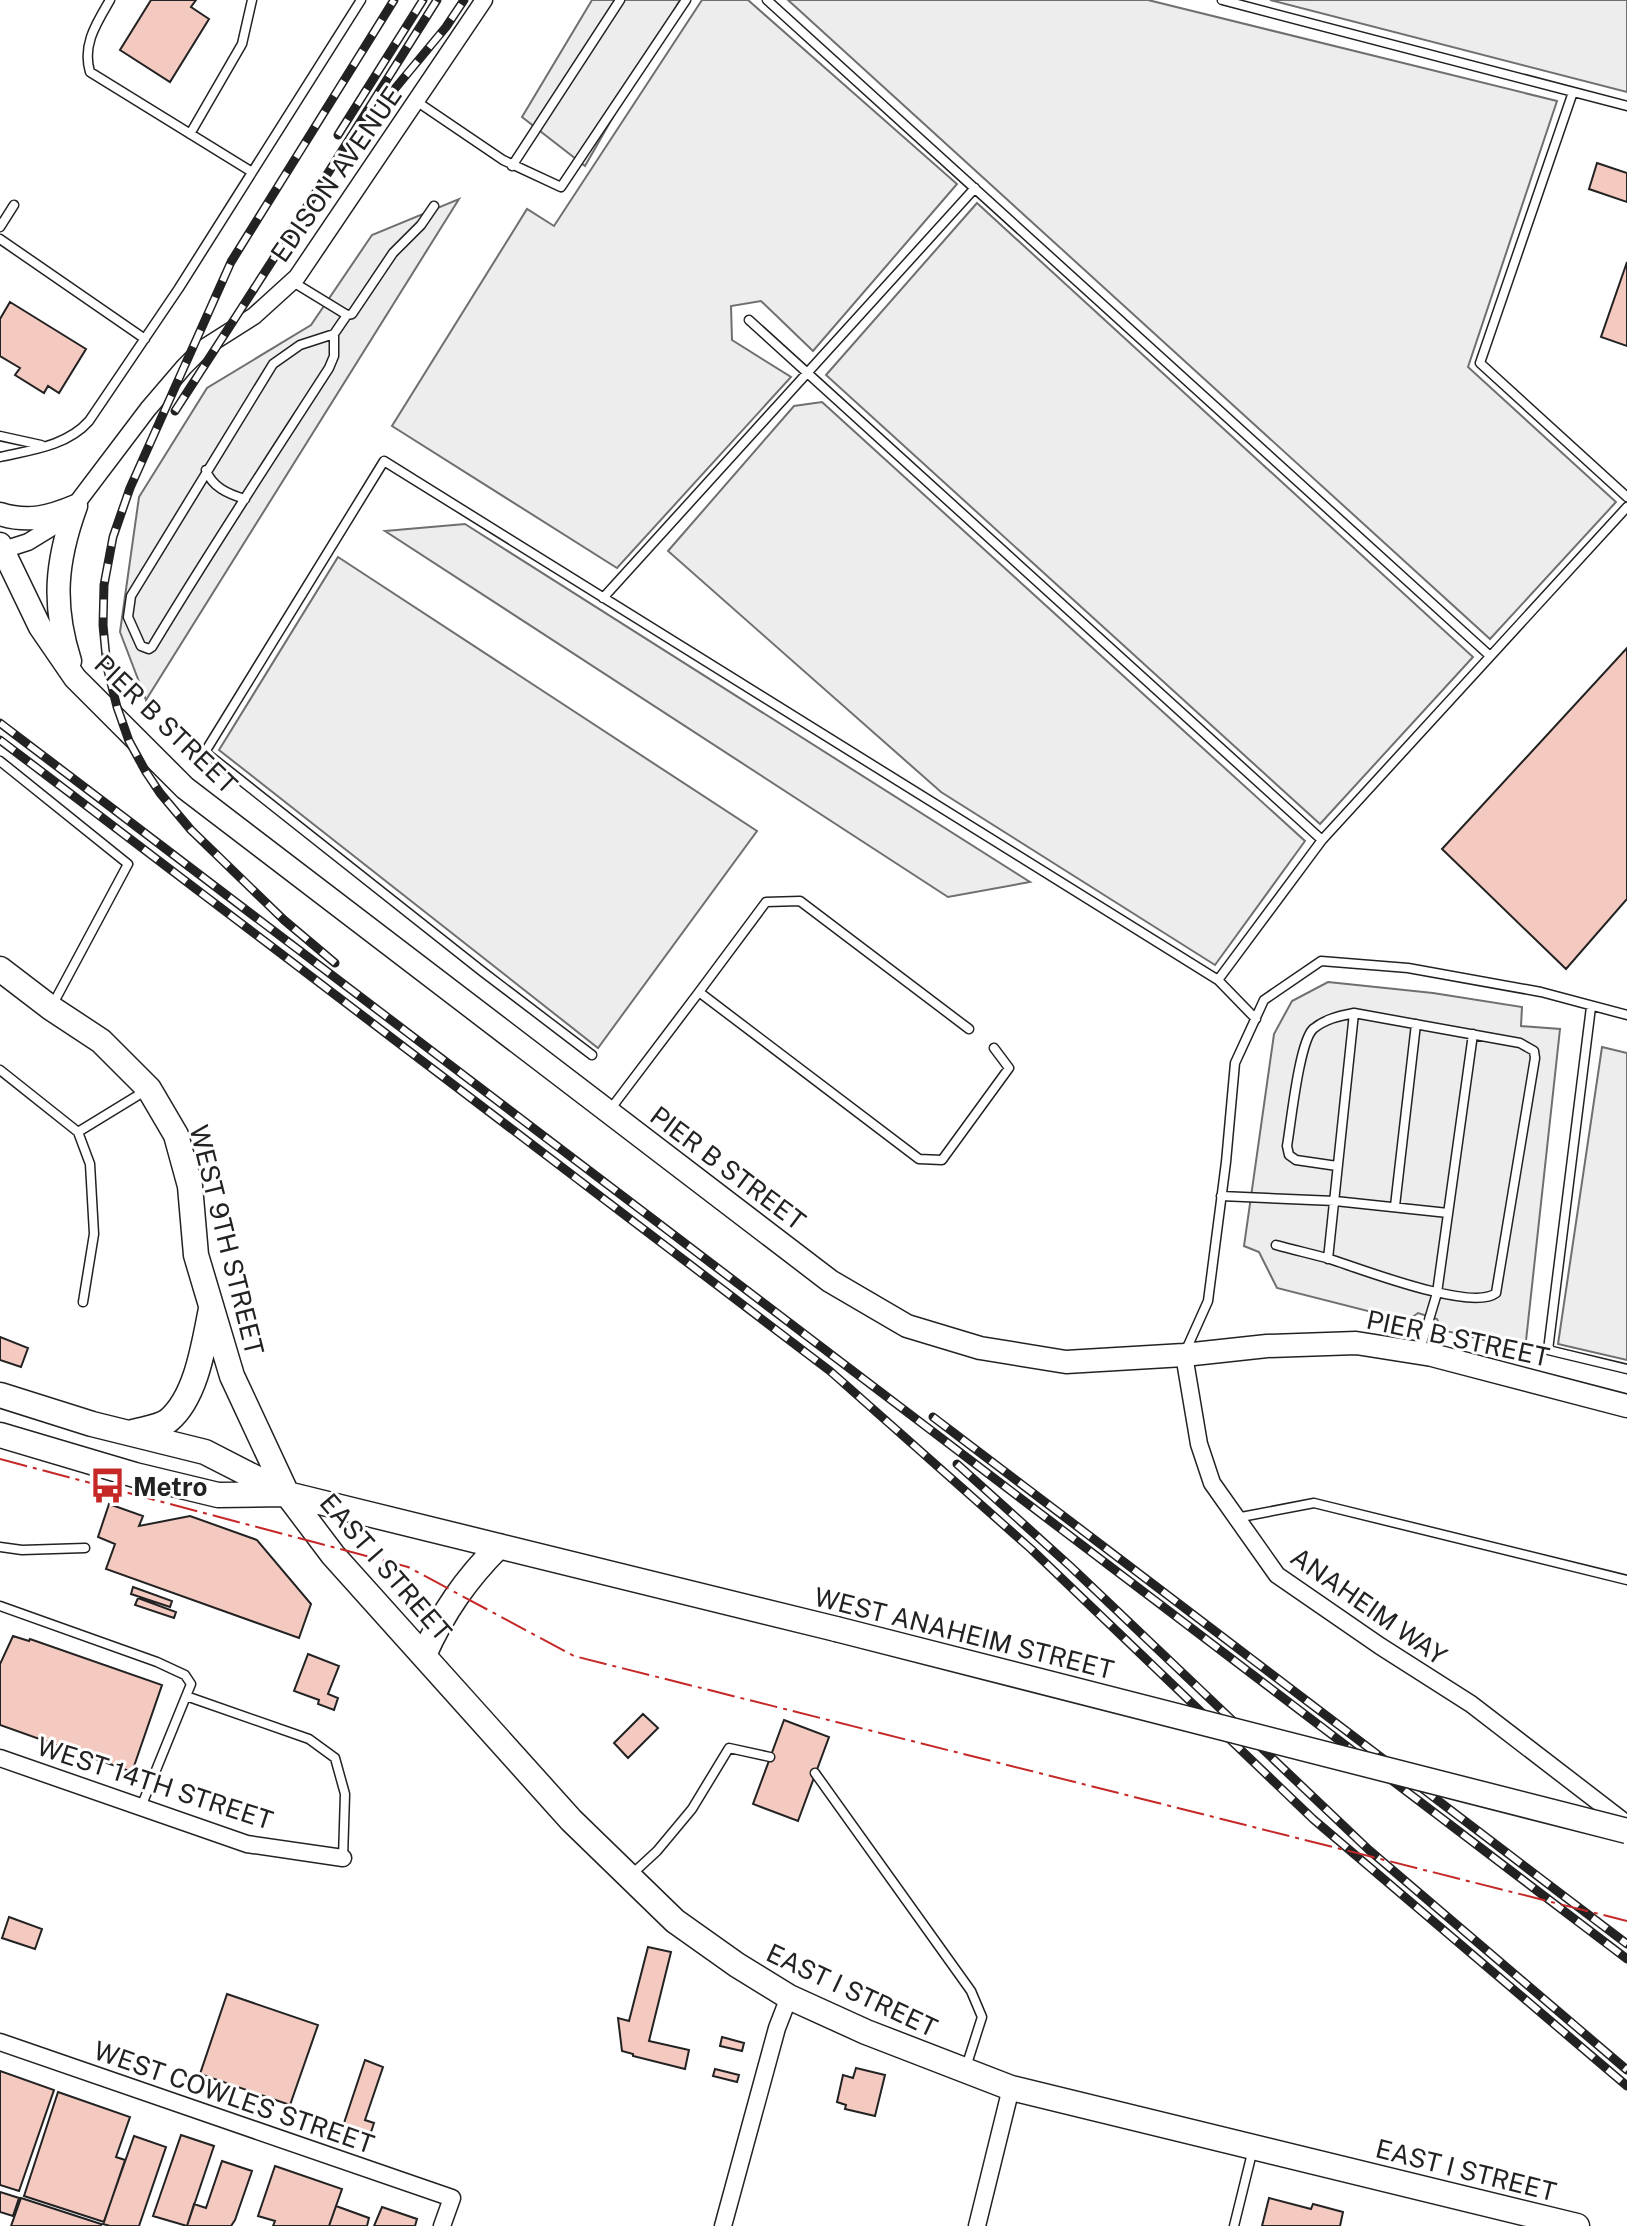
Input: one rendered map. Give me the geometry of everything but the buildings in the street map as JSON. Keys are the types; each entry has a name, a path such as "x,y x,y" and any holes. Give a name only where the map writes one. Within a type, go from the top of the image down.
{"main road":[{"name":"WEST 9TH STREET","path":"0,969 101,1041 149,1089 176,1135 190,1186 196,1255 232,1376 287,1494"},
{"path":"130,1433 168,1422 189,1392 202,1353 211,1306"},
{"name":"WEST ANAHEIM STREET","path":"0,1395 205,1452 287,1494 836,1629 1627,1831"},
{"name":"WEST ANAHEIM STREET","path":"0,1435 135,1475 218,1495 287,1494"},
{"name":"EAST I STREET","path":"287,1494 333,1555 571,1820 675,1921 789,1997 866,2032 1011,2088 1516,2214 1577,2226"},
{"path":"424,1655 440,1619 460,1588 499,1546"}],"street":[{"name":"EDISON AVENUE","path":"1,547 48,532 64,520 148,409 184,367 202,349 254,316 292,281 484,0"},
{"path":"0,514 36,519 76,506"},
{"path":"75,678 60,623 58,597 59,565 76,506"},
{"name":"PIER B STREET","path":"1,547 40,627 75,678 185,788 830,1281 907,1326 980,1348 1066,1362 1267,1346 1356,1343 1419,1353 1627,1406"},
{"name":"ANAHEIM WAY","path":"1184,1355 1199,1444 1212,1483 1277,1575 1471,1704 1627,1824"},
{"name":"WEST 14TH STREET","path":"0,1758 247,1844 343,1858"},
{"path":"723,2226 777,2028 789,1997"},
{"name":"WEST COWLES STREET","path":"0,2042 452,2198 442,2226"},
{"path":"977,2226 1011,2088"}],"lane":[{"path":"110,0 92,32 86,57 90,72 252,172"},
{"path":"190,134 242,44 252,0"},
{"path":"0,457 67,439 81,431 145,339 361,0"},
{"path":"512,166 620,0"},
{"path":"416,101 512,166 561,187 686,0"},
{"path":"767,0 1489,655"},
{"path":"1222,0 1627,106"},
{"path":"1573,92 1480,363 1627,497"},
{"path":"603,598 975,188"},
{"path":"0,227 14,205"},
{"path":"334,334 300,345 273,364 206,470 131,596 128,617 141,646 152,647 229,520 329,368 334,356 334,334 347,315 356,312 393,253 421,225 434,206"},
{"path":"0,239 145,339"},
{"path":"292,281 347,315"},
{"path":"749,320 1322,840"},
{"path":"0,436 45,446"},
{"path":"592,1055 205,752 384,461 1218,980 1256,1019"},
{"path":"206,470 213,483 222,490 245,499"},
{"path":"1218,980 1322,840 1627,507"},
{"path":"0,761 128,864 51,1008"},
{"path":"608,1112 766,902 800,901 969,1029"},
{"path":"1184,1355 1208,1301 1235,1063 1264,1000 1321,961 1408,968 1541,992 1627,1015"},
{"path":"699,992 919,1159 942,1160 1009,1068 994,1048"},
{"path":"1591,1007 1548,1350 1627,1369"},
{"path":"1328,1259 1354,1013"},
{"path":"1276,1245 1437,1293 1490,1298 1496,1293 1534,1051 1528,1045 1354,1013 1328,1019 1311,1031 1303,1049 1287,1146 1289,1155 1296,1160 1337,1166"},
{"path":"1395,1206 1416,1024"},
{"path":"1419,1353 1437,1293 1473,1034"},
{"path":"0,1070 78,1132 90,1164 94,1234 83,1302"},
{"path":"78,1132 149,1089"},
{"path":"1221,1196 1335,1201 1448,1213"},
{"path":"1236,1518 1314,1503 1627,1580"},
{"path":"0,1547 22,1550 85,1548"},
{"path":"0,1606 185,1675 191,1684 141,1807"},
{"path":"186,1696 309,1739 335,1758 345,1794 343,1858"},
{"path":"629,1877 657,1851 692,1809 729,1748 770,1757"},
{"path":"815,1773 971,1991 982,2017 964,2072"},
{"path":"1234,2226 1253,2148"}],"shaded area":[{"path":"592,0 680,0 585,166 522,117"},
{"path":"702,0 748,0 957,184 813,351 761,301 731,306 732,340 791,377 617,568 392,426 527,209 554,226"},
{"path":"788,0 1148,0 1557,101 1468,367 1616,502 1490,639"},
{"path":"1270,0 1627,0 1627,92"},
{"path":"459,199 146,700 120,632 139,497 207,388 311,325 372,235"},
{"path":"977,203 1473,657 1320,824 826,375"},
{"path":"822,402 1305,841 1215,965 941,792 668,551 794,406"},
{"path":"465,524 1030,882 948,897 385,531"},
{"path":"338,557 757,831 598,1048 219,750"},
{"path":"1328,982 1433,993 1522,1007 1521,1026 1560,1029 1525,1350 1442,1330 1437,1319 1418,1313 1407,1321 1277,1288 1259,1252 1244,1246 1274,1034 1292,1001"},
{"path":"1602,1047 1627,1053 1627,1360 1558,1344"}],"railway":[{"path":"335,963 284,920 191,830 146,772 129,741 107,667 103,625 104,585 113,537 130,488 231,262 394,0"},
{"path":"338,135 423,0"},
{"path":"175,411 437,0"},
{"path":"383,103 446,27 464,0"},
{"path":"0,723 1627,1959"},
{"path":"0,740 830,1371 1031,1549 1313,1819 1627,2086"},
{"path":"933,1417 1627,1944"},
{"path":"957,1464 1070,1566 1369,1850 1627,2070"}],"power":[{"path":"0,1459 408,1567 574,1656 1627,1921"}],"place":[{"name":"Metro","path":"107,1486"}]}
